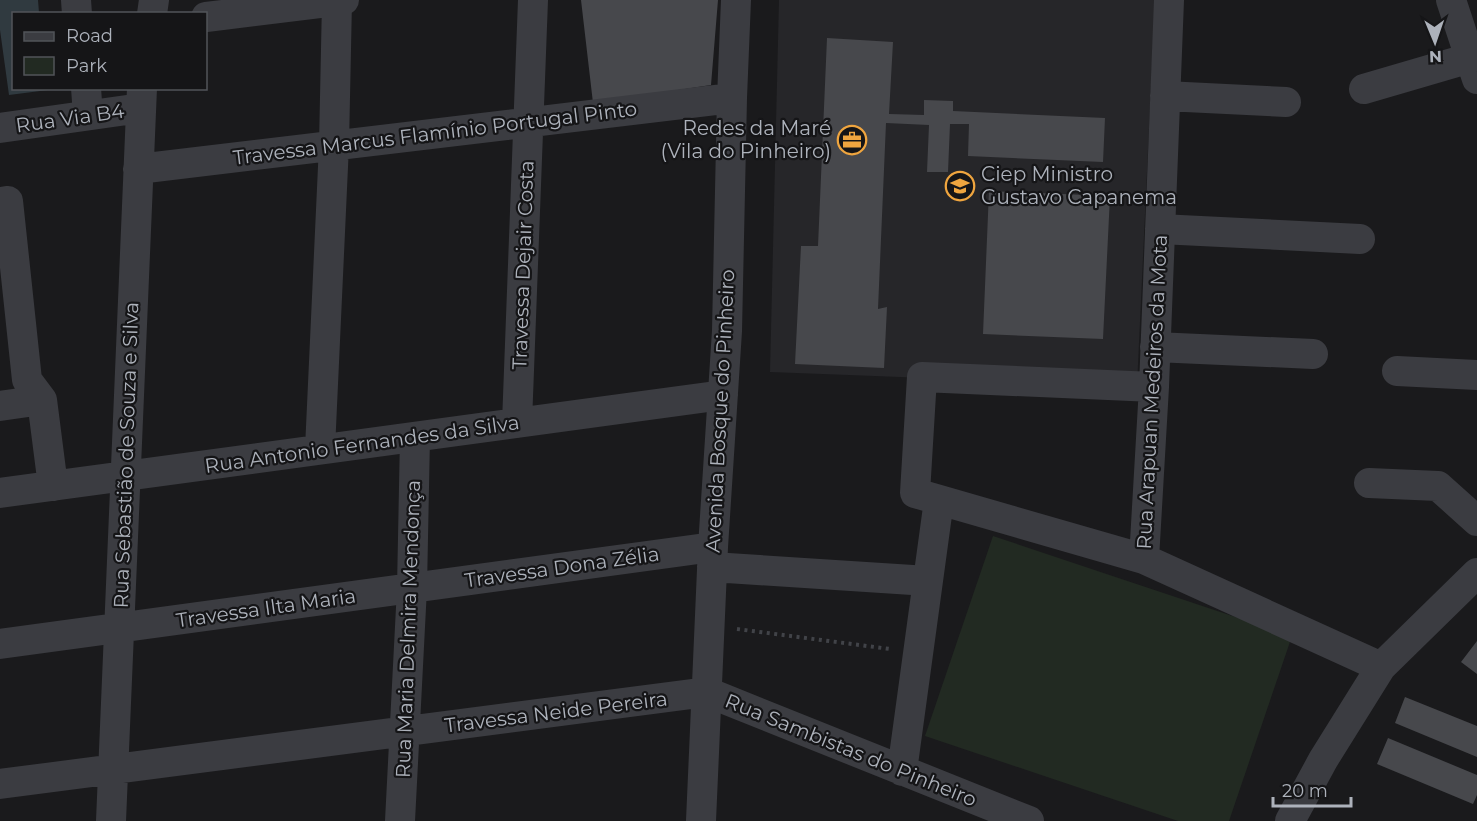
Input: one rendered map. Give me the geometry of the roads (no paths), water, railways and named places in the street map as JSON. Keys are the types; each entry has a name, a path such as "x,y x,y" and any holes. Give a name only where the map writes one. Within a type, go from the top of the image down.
{"street":[{"path":"207,17 340,0 320,450"},
{"name":"Travessa Dejair Costa","path":"517,423 533,0"},
{"name":"Avenida Bosque do Pinheiro","path":"701,821 713,557 727,331 736,0"},
{"name":"Rua Arapuan Medeiros da Mota","path":"1169,0 1154,387 1144,559 1381,667"},
{"path":"1364,89 1474,69 1451,0"},
{"path":"1166,96 1286,102"},
{"name":"Rua Via B4","path":"0,128 87,102 141,98"},
{"name":"Rua Sebastião de Souza e Silva","path":"111,821 141,98"},
{"name":"Travessa Marcus Flamínio Portugal Pinto","path":"138,169 732,98"},
{"path":"0,202 8,201 9,303 27,380 42,400 53,486"},
{"path":"1160,228 1360,239"},
{"path":"1155,347 1313,354"},
{"path":"1397,371 1477,375"},
{"path":"902,771 928,581 922,377 1154,387"},
{"name":"Rua Antonio Fernandes da Silva","path":"0,493 723,395"},
{"path":"0,406 42,400"},
{"name":"Rua Maria Delmira Mendonça","path":"400,821 412,588 415,437"},
{"path":"1369,483 1438,486 1477,521"},
{"path":"927,497 1144,559"},
{"name":"Travessa Dona Zélia","path":"412,588 713,557 928,581"},
{"path":"1290,821 1323,760 1381,667 1477,573"},
{"name":"Travessa Ilta Maria","path":"0,644 412,588"},
{"name":"Travessa Neide Pereira","path":"0,784 707,692"},
{"name":"Rua Sambistas do Pinheiro","path":"707,692 902,771 971,811 1029,821"}],"place":[{"name":"Redes da Maré (Vila do Pinheiro)","path":"852,140"},
{"name":"Ciep Ministro Gustavo Capanema","path":"960,186"}]}
